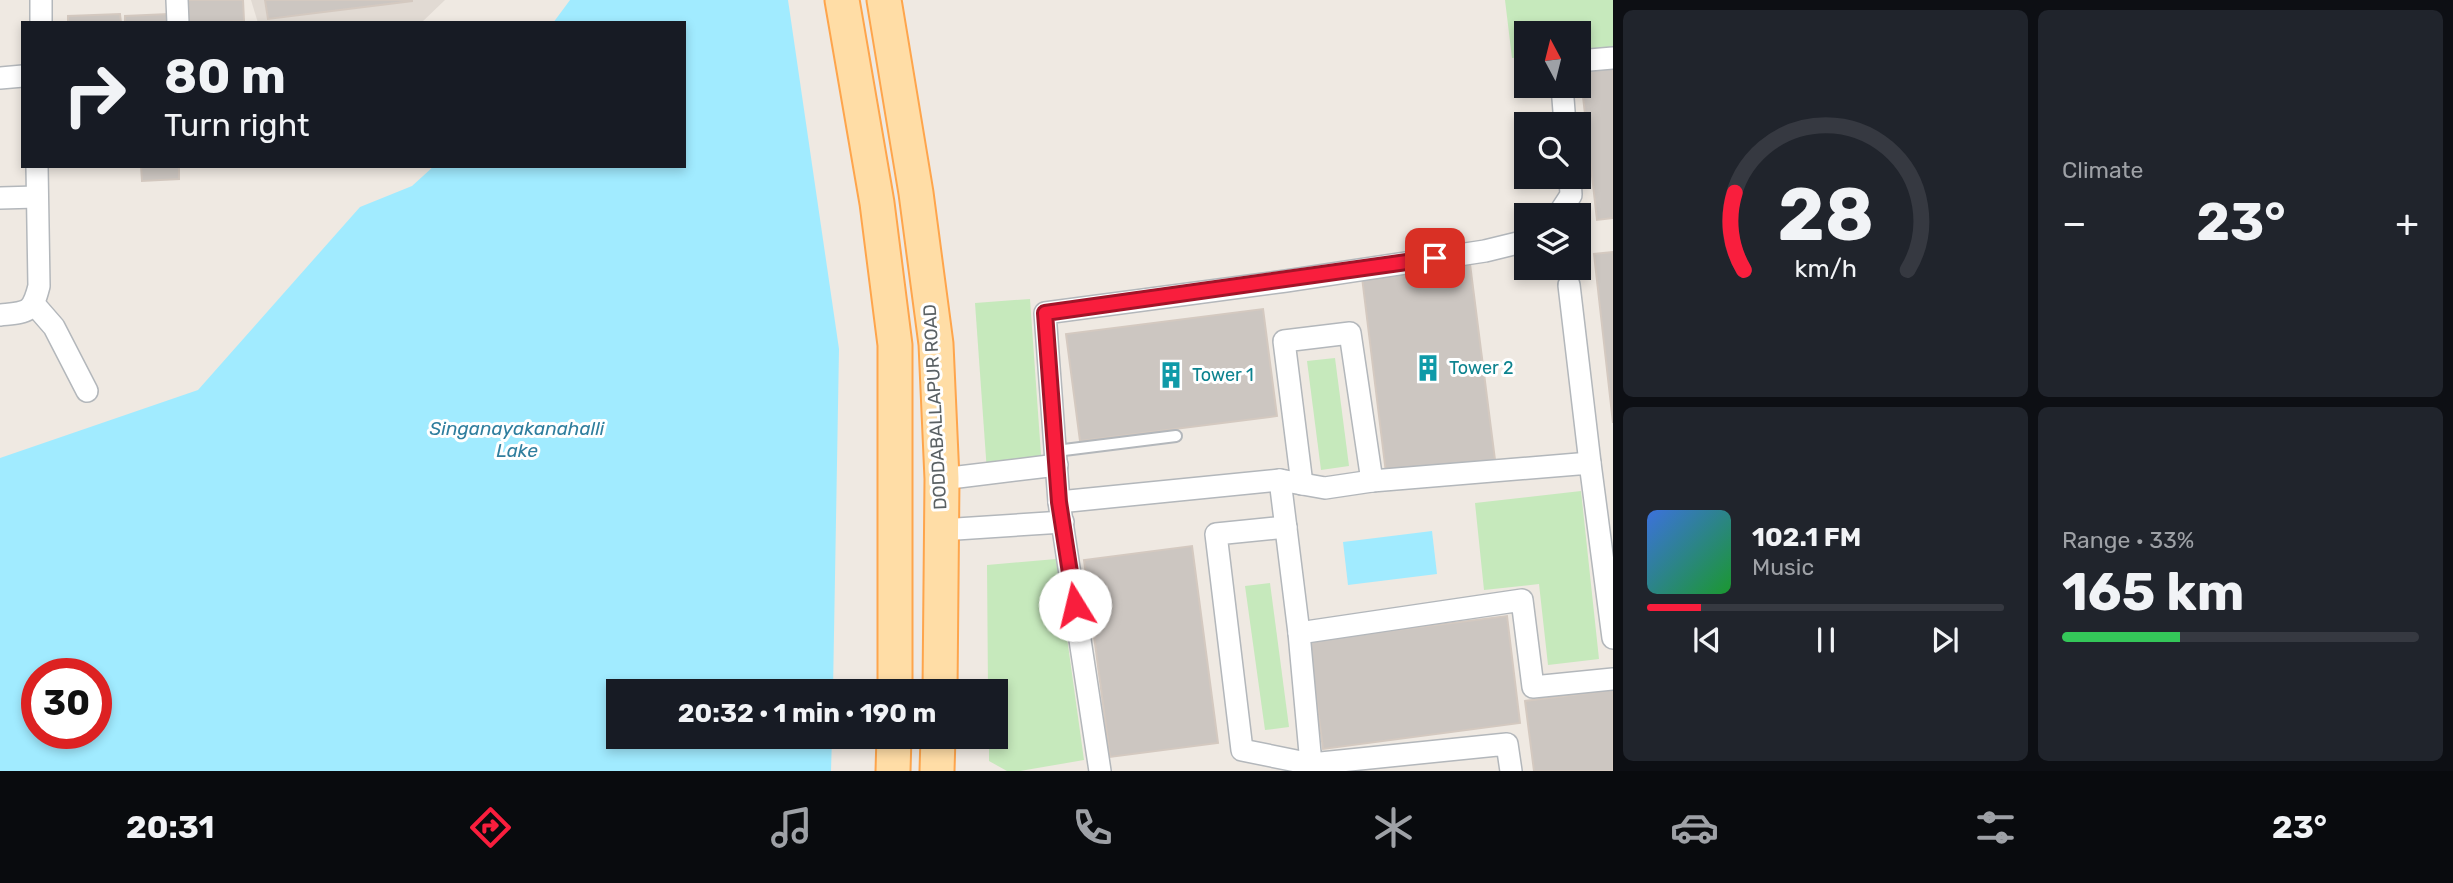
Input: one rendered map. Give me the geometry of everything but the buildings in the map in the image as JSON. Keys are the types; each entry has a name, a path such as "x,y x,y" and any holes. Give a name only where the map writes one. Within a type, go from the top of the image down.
{"main road":[{"name":"DODDABALLAPUR ROAD","path":"842,0 877,203 895,345 895,679"},
{"name":"DODDABALLAPUR ROAD","path":"884,0 916,193 936,344 942,479 940,679"},
{"path":"893,771 894,749"},
{"path":"937,771 938,749"}],"street":[{"path":"41,0 41,21"},
{"path":"177,0 178,21"},
{"path":"1591,60 1613,58"},
{"path":"0,78 21,76"},
{"path":"0,315 27,312 34,304 38,286 37,168"},
{"path":"0,198 37,197"},
{"path":"1100,771 1061,512 1045,313 1299,279 1485,251 1514,244"},
{"path":"1569,285 1613,638"},
{"path":"34,304 54,327 87,391"},
{"path":"1303,484 1284,341 1350,333 1372,481"},
{"path":"942,479 1056,458"},
{"path":"941,530 1280,480 1325,488 1372,481 1590,463"},
{"path":"1280,480 1299,633 1311,764"},
{"path":"1286,527 1216,534 1242,750 1311,764 1347,766 1507,744 1511,771"},
{"path":"1299,633 1522,600 1533,687 1613,679"}],"lane":[{"path":"1056,458 1176,436"}],"shaded area":[{"path":"251,0 445,0 423,21 257,21"}],"green space":[{"path":"1505,0 1613,0 1613,49 1591,51 1591,21 1514,21 1512,58"},
{"path":"1030,299 1042,469 987,472 975,303"},
{"path":"1335,358 1349,466 1321,470 1307,361"},
{"path":"1581,491 1599,659 1548,665 1539,584 1484,590 1475,503"},
{"path":"1056,559 1084,760 1020,771 1007,771 989,761 989,749 1008,749 1008,679 988,679 987,565"},
{"path":"1270,583 1289,727 1265,730 1245,586"}],"water":[{"name":"Singanayakanahalli Lake","path":"570,0 788,0 839,349 833,679 606,679 606,749 832,749 831,771 0,771 0,458 198,390 360,207 412,186 432,168 686,168 686,21 554,21"},
{"path":"1432,531 1437,574 1348,585 1343,542"}],"place":[{"name":"Tower 2","path":"1428,368"},
{"name":"Tower 1","path":"1171,375"}],"route":[{"path":"1075,605 1059,502 1045,313 1435,258"}]}
